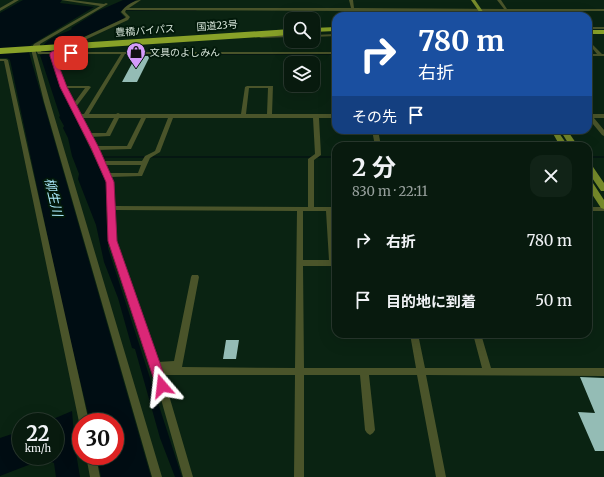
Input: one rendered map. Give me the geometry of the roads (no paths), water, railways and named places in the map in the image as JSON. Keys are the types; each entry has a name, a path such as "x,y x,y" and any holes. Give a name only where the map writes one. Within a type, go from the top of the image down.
{"highway":[{"path":"592,31 604,31"},
{"path":"320,32 332,32"},
{"name":"豊橋バイパス","path":"0,52 284,33"}],"main road":[{"path":"468,0 479,12"},
{"path":"473,0 479,12"},
{"path":"592,172 604,189"},
{"path":"592,188 604,206"}],"street":[{"path":"0,10 17,0"},
{"path":"64,0 105,4 38,44 33,49 35,60 157,477"},
{"path":"88,3 92,0"},
{"path":"124,10 139,0"},
{"path":"351,0 353,10"},
{"path":"499,0 507,11"},
{"path":"124,10 353,10 479,12 604,11"},
{"path":"53,53 126,19 128,17 124,10"},
{"path":"260,32 262,37"},
{"name":"国道23号","path":"72,44 166,40 260,32 284,33"},
{"path":"38,44 40,53 53,53 166,40 262,37 284,34"},
{"path":"67,51 72,44"},
{"path":"592,44 603,54"},
{"path":"67,51 123,54 301,51 332,53"},
{"path":"53,53 63,87 95,148 110,182 113,241 144,336 157,368 188,477"},
{"path":"86,115 123,54"},
{"path":"592,54 603,54"},
{"path":"0,60 6,60 82,413"},
{"path":"63,87 89,87 74,106"},
{"path":"243,116 247,87 271,87 269,116"},
{"path":"88,135 108,135 118,115"},
{"path":"78,116 332,116"},
{"path":"95,148 129,148 144,116"},
{"path":"107,175 140,175 147,159 157,152 171,116"},
{"path":"311,209 311,159 318,155 316,116"},
{"path":"592,116 604,116"},
{"path":"592,120 604,134"},
{"path":"100,159 147,159"},
{"path":"112,208 332,209"},
{"path":"299,477 300,209"},
{"path":"592,210 604,209"},
{"path":"299,263 332,263"},
{"path":"178,368 195,277"},
{"path":"415,338 440,477"},
{"path":"478,338 488,372"},
{"path":"157,368 300,372 604,372"},
{"path":"364,372 370,430"},
{"path":"93,465 95,477"}],"water":[{"name":"柳生川","path":"23,0 62,0 60,3 94,7 31,45 28,49 151,477 101,477 99,465 124,465 124,413 88,413 65,318 10,60 7,58 0,58 0,13"},
{"path":"123,0 136,0 120,12 125,18 53,51 50,55 61,88 106,182 109,206 106,209 108,248 182,477 175,477 160,438 135,349 132,348 118,298 104,262 96,225 78,179 79,174 72,156 68,138 59,117 60,116 40,55 43,54 42,49 47,41 72,29 71,28 98,11"},
{"path":"72,411 72,465 78,465 80,477 56,477 54,465 64,465 64,414"},
{"path":"12,434 12,465 28,465 0,476 0,438"}],"waterway":[{"path":"126,10 196,10"},
{"path":"124,54 332,54"},
{"path":"100,157 146,157"},
{"path":"152,157 312,157"},
{"path":"318,157 332,157"},
{"path":"592,157 604,157"}],"place":[{"name":"文具のよしみん","path":"136,69"}]}
